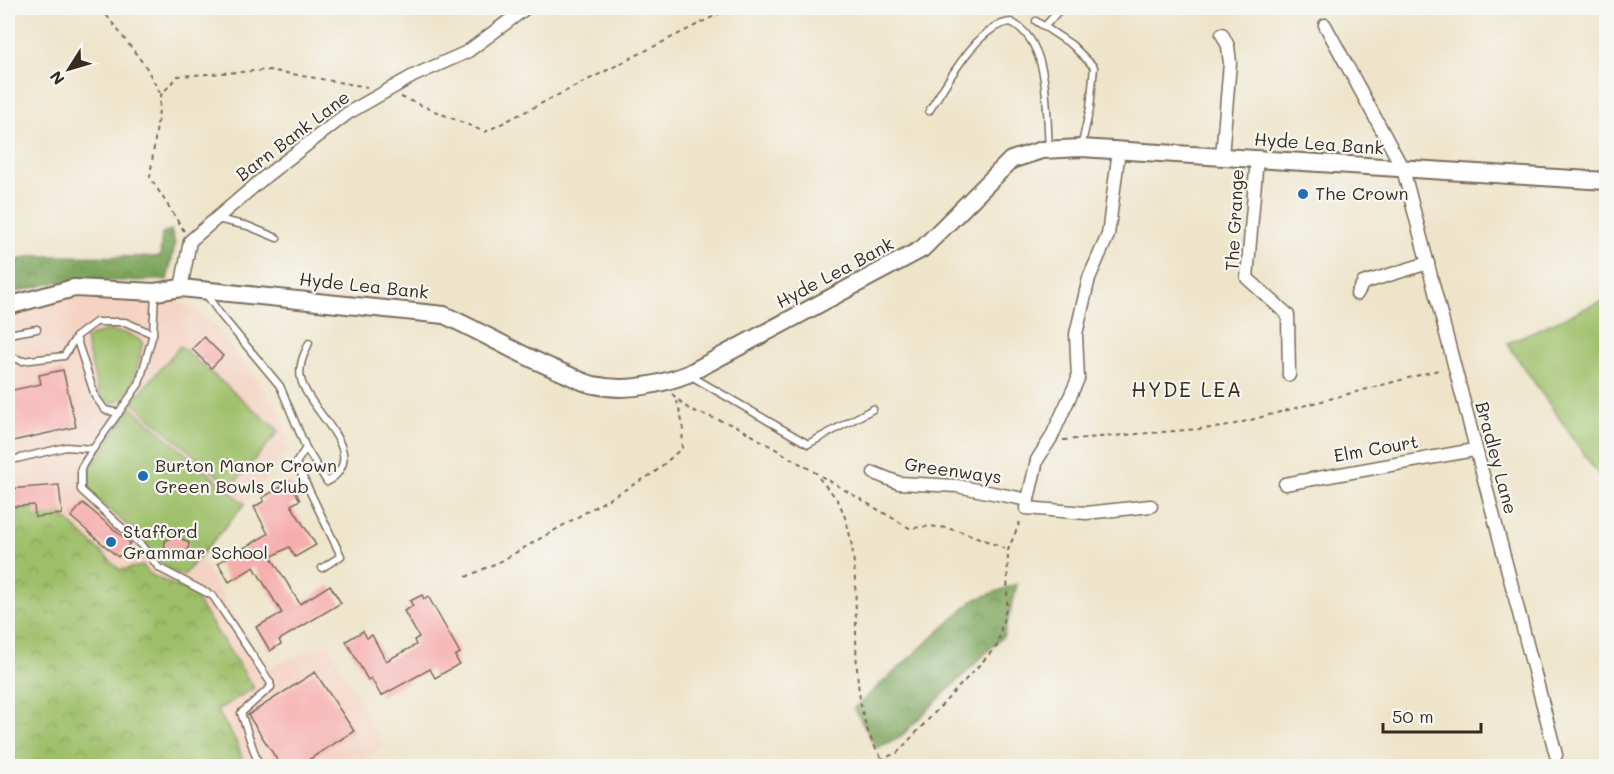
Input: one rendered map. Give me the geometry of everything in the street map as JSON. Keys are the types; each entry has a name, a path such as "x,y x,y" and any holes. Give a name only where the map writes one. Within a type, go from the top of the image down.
{"street":[{"name":"Barn Bank Lane","path":"190,241 266,176 348,113 467,51 526,8"},
{"name":"Bradley Lane","path":"1325,25 1403,169 1474,450 1556,755"},
{"path":"1222,34 1228,46 1230,63 1222,156"},
{"name":"Hyde Lea Bank","path":"8,306 74,288 155,292 181,288 444,315 483,333 518,354 593,385 618,387 664,383 688,374 922,249 1011,160 1049,150 1081,148 1119,150 1606,181"},
{"path":"1027,504 1037,460 1051,438 1078,379 1076,334 1089,278 1108,235 1119,150"},
{"name":"The Grange","path":"1257,158 1247,278 1288,315 1289,375"},
{"path":"181,288 190,241"},
{"path":"1357,294 1364,283 1428,264"},
{"name":"Elm Court","path":"1285,484 1474,450"},
{"name":"Greenways","path":"874,473 899,483 957,486 1027,504 1086,513 1150,506"}],"lane":[{"path":"1045,26 1061,8"},
{"path":"1036,21 1072,45 1094,67 1090,108 1081,148"},
{"path":"929,111 985,33 1003,23 1011,22 1026,34 1043,65 1049,150"},
{"path":"216,219 248,226 277,238"},
{"path":"204,291 220,314 280,386 306,448 327,482 338,475 345,458 341,443 306,393 301,377 302,357 309,343"},
{"path":"155,292 153,334 139,384 81,468 81,490 142,546 159,568 213,596 270,682 271,687 241,713 259,766"},
{"path":"8,355 22,361 64,356 76,337 96,321 125,322 153,334"},
{"path":"8,334 37,329"},
{"path":"76,337 95,396 105,410 119,413"},
{"path":"688,374 808,444 873,409"},
{"path":"8,461 66,447 93,449"},
{"path":"306,448 296,463 341,556 322,568"}],"path":[{"path":"101,8 146,67 161,95"},
{"path":"190,241 150,177 161,95 178,76 269,70 388,91 484,132 730,8"},
{"path":"1051,438 1058,440 1224,427 1453,366"},
{"path":"664,383 677,401 689,409 738,427 817,476 911,529 922,526 962,532 1008,550"},
{"path":"466,577 503,560 654,473 682,447 683,425 677,401"},
{"path":"817,476 839,502 851,540 861,703 873,746 883,759"},
{"path":"863,766 897,753 997,646 1007,604 1008,550 1027,504"}],"shaded area":[{"name":"Stafford Grammar School","path":"75,295 171,295 215,325 280,411 290,450 200,558 266,668 328,644 384,747 360,761 341,766 8,766 8,311"}],"green space":[{"path":"171,230 175,244 167,280 57,282 8,294 8,262 32,256 160,257 162,234"},
{"path":"1606,299 1606,486 1507,343"},
{"path":"107,330 129,334 143,342 131,387 120,400 112,403 99,396 85,338"},
{"path":"180,346 279,431 231,487 132,402"},
{"path":"131,407 245,504 183,576 166,568 138,535 85,488 84,478"},
{"path":"59,505 62,515 120,570 143,566 151,575 192,593 254,688 217,710 238,745 244,766 18,766 8,762 8,510"},
{"path":"1017,584 1004,635 899,738 876,748 854,708 974,600"}],"building":[{"path":"204,337 223,356 211,368 192,349"},
{"path":"63,370 76,427 8,442 8,391 41,384 39,375"},
{"path":"289,482 300,500 291,505 316,545 295,557 289,547 271,557 300,604 330,585 341,603 279,640 281,644 270,651 256,627 282,613 254,567 229,582 218,563 268,534 254,507 264,501 262,498"},
{"path":"59,485 62,514 35,517 34,505 8,507 8,489"},
{"path":"83,503 130,543 118,557 71,517"},
{"path":"176,535 189,543 187,556 175,562 164,554 165,541"},
{"path":"422,595 424,599 428,596 460,653 455,656 459,664 435,678 430,669 381,696 371,678 368,680 346,641 363,631 367,638 372,635 386,661 416,645 414,640 419,637 404,611 413,606 410,601"},
{"path":"315,672 354,731 299,766 281,766 248,715"}],"place":[{"name":"The Crown","path":"1303,194"},
{"name":"Burton Manor Crown Green Bowls Club","path":"143,476"},
{"name":"Stafford Grammar School","path":"111,542"}],"district":[{"name":"HYDE LEA","path":"1187,390"}]}
